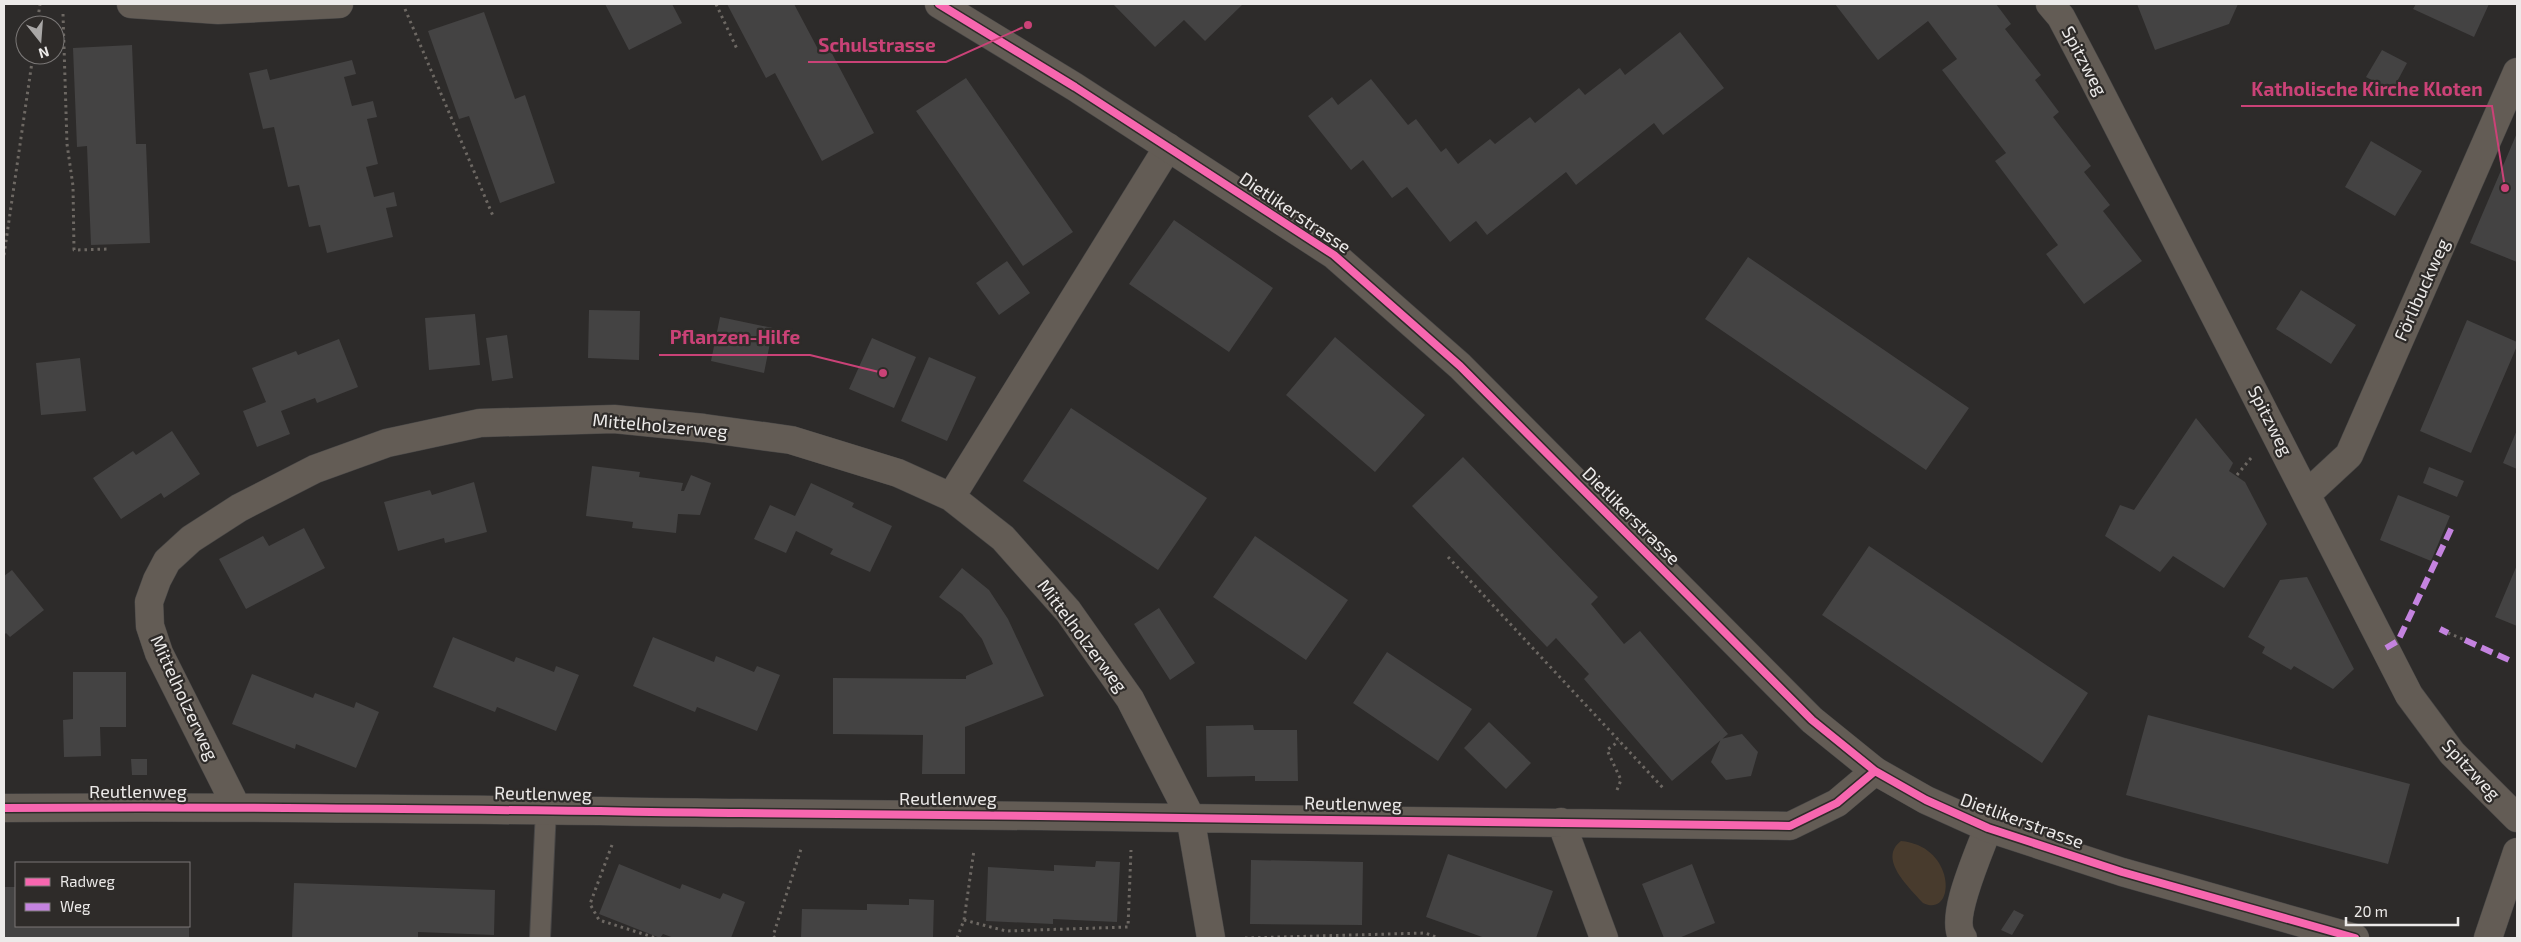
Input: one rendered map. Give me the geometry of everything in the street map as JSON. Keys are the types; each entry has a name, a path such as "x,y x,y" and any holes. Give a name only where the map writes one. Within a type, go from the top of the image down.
{"street":[{"path":"131,4 218,10 340,4"},
{"name":"Dietlikerstrasse","path":"938,4 1168,148 1334,255 1460,366 1812,720 1875,770 1926,800 1988,828 2122,872 2355,938"},
{"name":"Spitzweg","path":"2050,4 2061,17 2409,695 2452,753 2517,818"},
{"name":"Förlibuckweg","path":"2307,494 2349,455 2517,72"},
{"path":"951,497 1168,148"},
{"name":"Mittelholzerweg","path":"236,806 159,652 150,626 149,602 157,580 168,561 191,539 239,508 315,468 387,443 480,423 614,419 704,428 791,440 898,473 951,497 1003,538 1068,611 1130,699 1190,816 1211,938"},
{"name":"Reutlenweg","path":"4,808 236,806 546,809 817,814 1190,816 1790,826 1837,803 1875,770"},
{"path":"1561,822 1604,938"},
{"path":"1963,938 1959,933 1960,908 1988,828"},
{"path":"2488,938 2517,852"}],"lane":[{"path":"540,938 546,809"}],"path":[{"path":"716,4 737,49"},
{"path":"405,9 493,216"},
{"path":"64,14 67,144 72,186 74,250 109,249"},
{"path":"4,255 32,65"},
{"path":"1448,557 1664,788 1673,789"},
{"path":"2448,632 2465,640"},
{"path":"1602,822 1621,780 1607,750 1619,741"},
{"path":"626,810 590,904 599,920 656,938"},
{"path":"773,938 796,859 817,814"},
{"path":"958,938 964,920 979,814"},
{"path":"964,920 1006,931 1128,927 1132,816"},
{"path":"1246,938 1425,933 1439,938"}],"shaded area":[{"path":"1901,841 1919,846 1933,855 1941,867 1945,880 1945,892 1941,901 1934,905 1923,903 1898,873 1892,856 1895,848"}],"building":[{"path":"605,4 672,4 682,23 629,50"},
{"path":"727,4 794,4 819,51 828,46 874,133 822,161 775,73 766,78"},
{"path":"1113,4 1243,4 1205,41 1184,20 1155,47"},
{"path":"1835,4 1996,4 2011,24 2005,29 2041,75 2035,80 2059,112 2053,117 2091,166 2084,172 2110,205 2103,211 2142,261 2084,304 2046,254 2058,245 1995,161 2006,153 1942,70 1957,59 1928,21 1878,60"},
{"path":"2137,4 2238,4 2229,24 2155,50"},
{"path":"2416,4 2489,4 2474,37 2413,9"},
{"path":"484,12 515,99 525,95 555,183 500,203 469,116 459,119 428,31"},
{"path":"1680,32 1724,88 1663,135 1654,123 1576,185 1566,172 1487,235 1476,221 1450,242 1407,187 1392,198 1363,160 1351,170 1308,116 1332,97 1338,105 1371,79 1408,125 1416,119 1441,152 1446,148 1458,164 1490,139 1495,144 1530,117 1535,123 1579,88 1585,95 1620,68 1625,75"},
{"path":"132,45 136,144 146,144 150,243 91,245 87,146 77,147 73,48"},
{"path":"2382,50 2407,63 2392,91 2366,77"},
{"path":"352,60 356,74 344,77 352,106 373,101 377,117 367,119 378,164 366,167 374,197 394,192 397,206 386,208 393,237 327,253 320,225 309,227 299,185 288,187 274,127 263,129 249,73 267,69 270,80"},
{"path":"966,78 1073,232 1023,266 916,111"},
{"path":"2517,133 2517,262 2470,243"},
{"path":"2371,141 2422,171 2395,216 2345,187"},
{"path":"1174,220 1273,288 1229,352 1129,284"},
{"path":"1748,257 1969,408 1926,470 1705,319"},
{"path":"1007,261 1030,293 999,315 976,283"},
{"path":"2301,290 2356,325 2331,364 2276,329"},
{"path":"589,310 640,311 639,360 588,358"},
{"path":"475,314 480,365 429,370 425,318"},
{"path":"720,317 773,328 764,373 711,361"},
{"path":"2467,320 2517,342 2517,346 2471,453 2420,431"},
{"path":"507,335 513,378 492,381 486,338"},
{"path":"1335,337 1425,415 1375,472 1286,395"},
{"path":"872,338 916,357 894,408 849,389"},
{"path":"339,339 358,387 317,403 315,398 281,411 290,434 257,447 243,411 266,402 252,368 296,351 298,355"},
{"path":"929,357 976,377 947,441 901,421"},
{"path":"80,358 86,411 41,415 36,363"},
{"path":"1071,408 1207,498 1158,570 1023,481"},
{"path":"2196,418 2233,463 2229,471 2245,482 2267,524 2224,588 2173,556 2160,572 2105,536 2120,505 2134,510"},
{"path":"2517,430 2517,469 2503,463"},
{"path":"172,431 200,474 164,498 161,493 121,519 93,478 133,451 136,455"},
{"path":"1463,457 1598,597 1591,604 1624,644 1640,631 1728,734 1672,781 1584,679 1589,674 1556,638 1547,647 1412,506"},
{"path":"592,466 640,472 639,477 683,483 681,491 684,491 691,475 711,483 700,515 678,514 676,533 632,528 633,522 586,516"},
{"path":"2429,467 2464,481 2457,497 2423,483"},
{"path":"474,482 487,532 445,543 444,538 398,551 384,502 430,490 432,495"},
{"path":"811,483 854,503 852,507 892,526 870,572 830,554 833,549 796,531 786,553 754,539 770,505 795,516"},
{"path":"2398,495 2450,516 2431,561 2380,540"},
{"path":"304,528 325,568 246,609 219,559 263,536 269,546"},
{"path":"1255,536 1348,600 1306,660 1213,597"},
{"path":"1869,546 2088,693 2042,763 1822,615"},
{"path":"2517,565 2517,626 2495,617"},
{"path":"962,568 989,590 1008,619 1044,696 965,727 965,774 922,774 923,735 833,734 833,678 966,679 966,676 993,664 982,639 962,614 939,597"},
{"path":"12,570 44,610 10,637 6,633 4,635 4,576"},
{"path":"2307,577 2354,669 2333,689 2294,666 2291,670 2262,653 2265,647 2248,637 2280,580"},
{"path":"1159,608 1195,663 1170,680 1134,624"},
{"path":"453,637 514,662 516,657 554,672 556,666 579,675 556,731 497,707 495,712 433,687"},
{"path":"653,637 714,662 716,656 754,672 757,666 780,675 757,731 697,707 695,712 633,686"},
{"path":"1387,652 1472,709 1438,761 1353,703"},
{"path":"73,672 126,672 126,727 100,727 101,756 64,757 63,720 73,719"},
{"path":"252,674 313,698 315,693 354,708 356,702 379,712 356,768 296,744 295,749 232,724"},
{"path":"2148,715 2410,784 2388,864 2126,795"},
{"path":"1489,722 1531,763 1506,789 1464,748"},
{"path":"1253,725 1254,730 1297,730 1298,781 1255,781 1255,776 1207,777 1206,726"},
{"path":"1742,734 1758,752 1751,776 1726,780 1711,762 1721,739"},
{"path":"131,759 147,759 147,775 132,775"},
{"path":"1448,854 1553,891 1536,938 1485,938 1426,917"},
{"path":"1251,860 1363,862 1362,925 1250,924"},
{"path":"1096,861 1120,862 1117,922 1053,919 1053,924 986,921 988,867 1054,871 1054,865 1095,867"},
{"path":"619,864 680,889 682,884 720,899 723,893 745,902 731,938 674,938 663,934 660,938 599,914"},
{"path":"1692,864 1715,923 1679,938 1664,938 1642,884"},
{"path":"294,883 495,890 494,935 418,932 418,938 292,938"},
{"path":"4,887 15,887 15,927 189,927 189,938 4,938"},
{"path":"909,899 934,900 933,938 801,938 802,909 867,910 867,904 909,905"},
{"path":"2014,910 2024,915 2012,935 2001,930"}],"marked path":[{"path":"2386,648 2398,641 2452,527"},
{"path":"2440,629 2448,633"},
{"path":"2465,640 2509,660"}],"cycle path":[{"path":"939,4 1075,87 1334,255 1460,366 1812,720 1875,771 1926,800 1988,828 2122,872 2355,938"},
{"path":"4,808 372,809 1790,826 1837,803 1875,771"}],"place":[{"name":"Schulstrasse","path":"1028,25"},
{"name":"Katholische Kirche Kloten","path":"2505,188"},
{"name":"Pflanzen-Hilfe","path":"883,373"}]}
